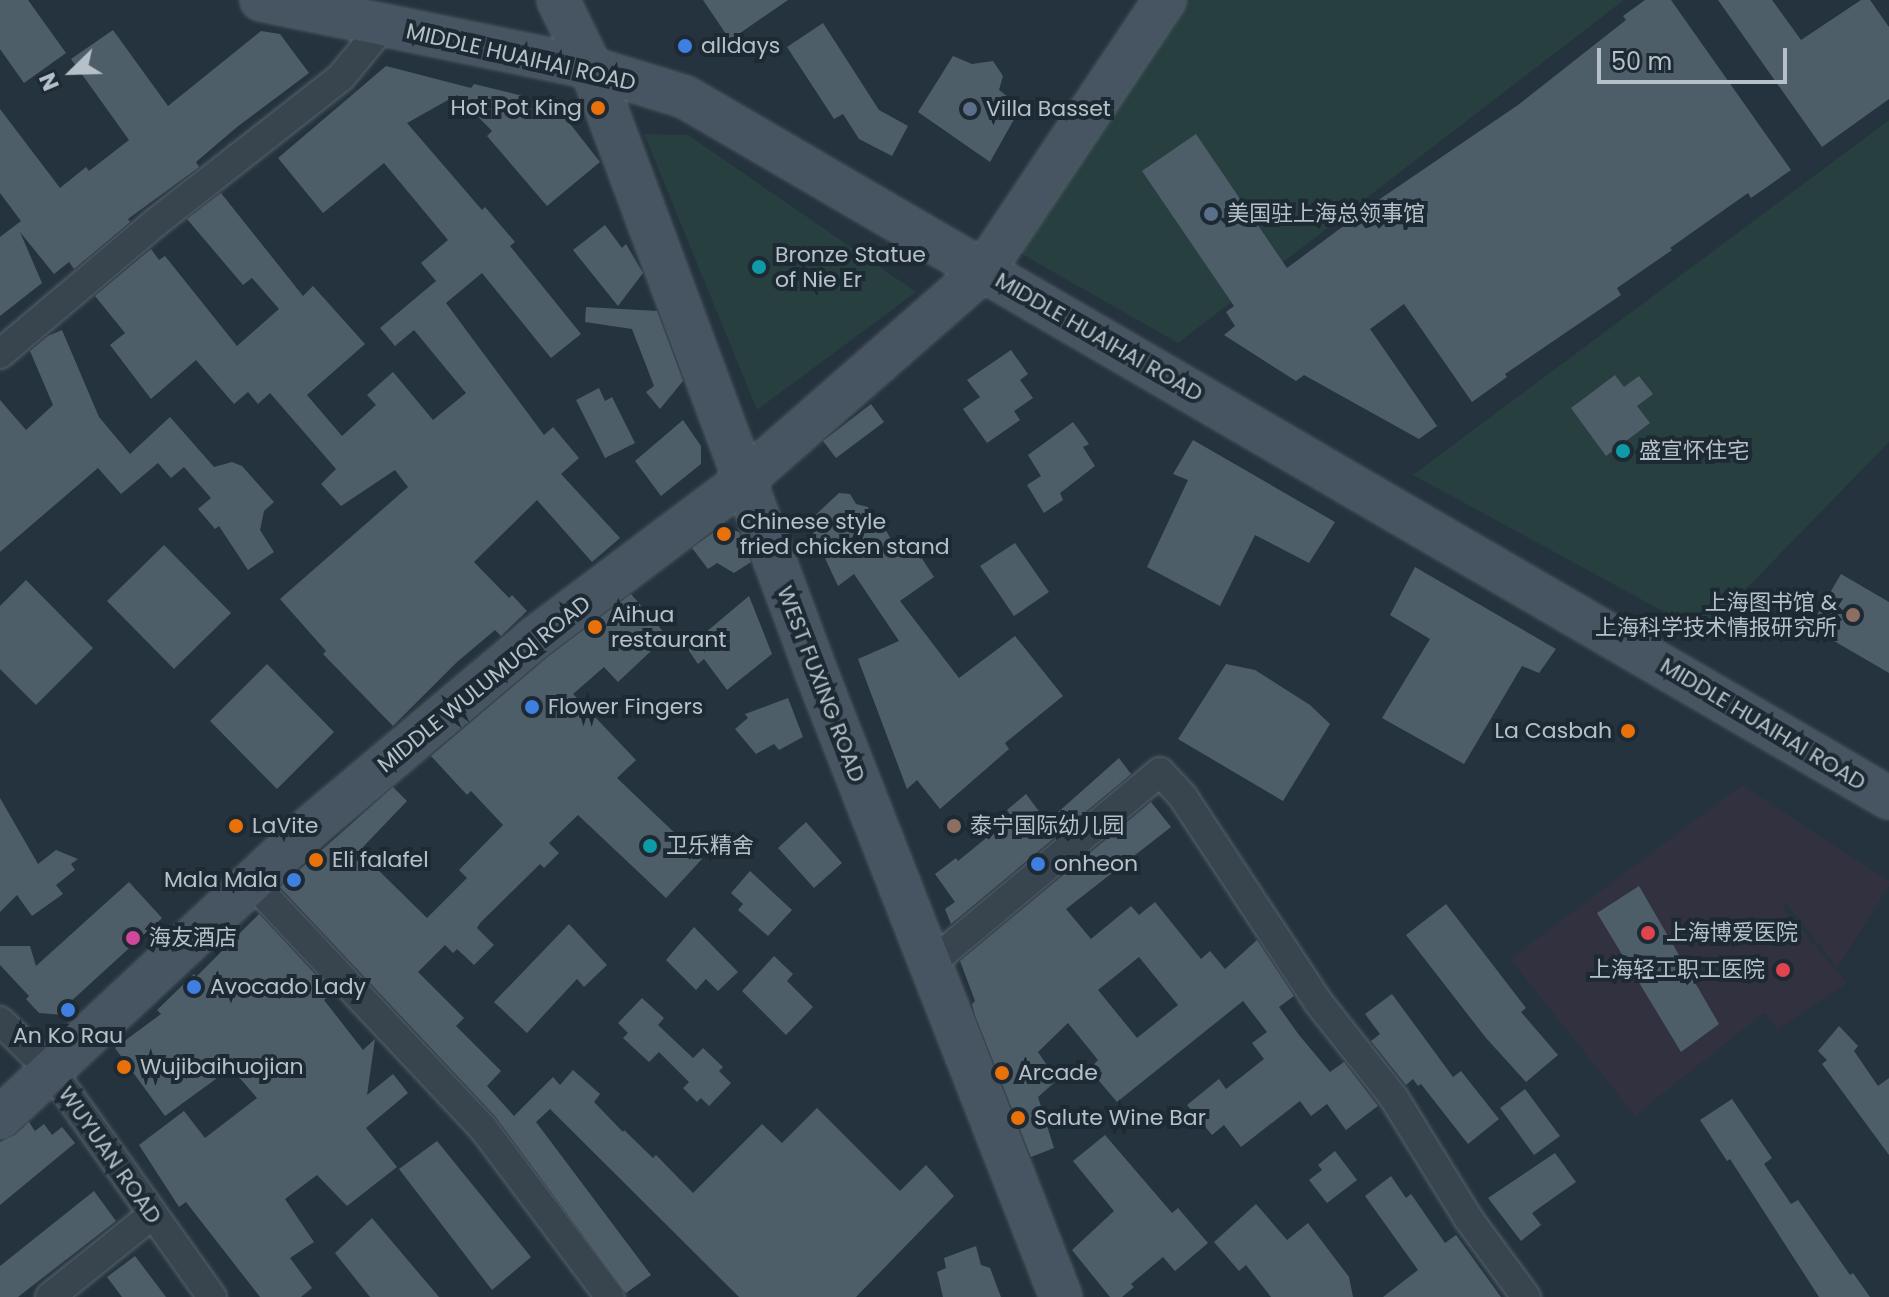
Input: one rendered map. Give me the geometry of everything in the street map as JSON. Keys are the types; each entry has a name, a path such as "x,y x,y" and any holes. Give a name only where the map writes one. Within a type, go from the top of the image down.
{"street":[{"name":"MIDDLE HUAIHAI ROAD","path":"261,0 591,68 685,97 1889,798"},
{"name":"WEST FUXING ROAD","path":"558,0 591,68 743,481 929,965 1061,1297"},
{"name":"MIDDLE WULUMUQI ROAD","path":"0,1118 251,881 535,638 743,481 984,270 1165,0"},
{"path":"0,354 155,223 341,77 383,26"},
{"path":"929,965 1160,772 1183,797 1318,1002 1394,1098 1468,1218 1526,1297"},
{"path":"251,881 483,1128 610,1297"},
{"name":"WUYUAN ROAD","path":"0,1021 52,1072 212,1297"},
{"path":"50,1297 152,1215"}],"shaded area":[{"name":"上海博爱医院","path":"1742,785 1889,881 1889,886 1837,968 1787,904 1782,907 1847,983 1778,1029 1764,1013 1635,1116 1510,959"}],"green space":[{"path":"1184,0 1624,0 1178,343 1020,253"},
{"path":"1889,120 1889,442 1703,633 1413,475"},
{"path":"644,134 688,135 916,292 757,410"}],"building":[{"path":"0,0 28,0 66,53 24,83 0,49"},
{"path":"703,0 788,0 730,40"},
{"path":"1645,0 1671,0 1791,170 1751,198 1748,193 1670,248 1672,250 1617,288 1621,295 1505,374 1507,377 1472,402 1404,304 1370,329 1437,426 1419,439 1304,375 1296,381 1224,335 1235,326 1226,312 1234,306 1142,171 1196,134 1287,268 1380,199 1518,105 1626,20 1623,16"},
{"path":"1718,0 1772,0 1801,40 1861,0 1870,0 1889,27 1889,99 1822,147"},
{"path":"823,23 879,110 908,126 892,156 859,139 843,114 834,119 787,47"},
{"path":"113,30 168,106 261,31 280,34 309,73 237,127 196,162 199,167 128,219 130,222 74,269 69,262 54,274 20,232 42,283 0,316 0,237 21,221 0,193 0,109 60,188 86,167 89,171 129,140 71,59"},
{"name":"Villa Basset","path":"953,56 972,64 993,61 1003,76 999,90 1021,107 990,162 918,112"},
{"path":"386,66 471,88 474,84 519,95 560,111 600,162 547,206 487,136 492,131 457,95 407,123 482,210 485,207 515,242 510,246 581,334 551,358 482,273 446,303 544,435 553,427 579,458 561,474 620,538 592,562 537,500 474,562 509,598 512,595 527,611 501,636 495,630 457,662 393,726 323,654 326,651 280,599 408,487 395,470 341,506 321,484 336,469 270,393 258,404 248,392 234,404 196,360 151,399 110,345 125,333 95,296 151,249 159,260 165,256 237,346 279,309 252,278 243,285 187,219 221,193 303,296 313,286 365,344 307,395 342,436 376,405 367,395 393,372 433,420 466,393 414,330 395,346 380,328 436,281 421,263 448,240 384,163 323,213 278,158"},
{"path":"605,225 622,248 626,244 643,273 618,306 573,250"},
{"path":"586,307 657,311 683,381 660,409 646,392 654,386 632,329 585,322"},
{"path":"62,330 99,417 130,454 170,417 214,467 232,462 242,466 274,502 264,511 260,530 274,552 248,570 219,526 215,529 198,509 211,498 184,467 171,478 158,463 121,494 98,468 0,552 0,400 26,430 53,405 30,351 48,336"},
{"path":"1011,350 1028,374 1020,380 1033,398 1014,411 1020,420 987,443 963,409 980,397 967,380"},
{"path":"1615,375 1624,387 1639,376 1653,394 1637,406 1650,423 1606,456 1571,408"},
{"path":"599,388 605,401 612,397 635,443 605,458 576,400"},
{"path":"871,404 884,422 836,458 823,441"},
{"path":"683,420 701,446 701,464 661,496 635,461"},
{"path":"1073,422 1089,444 1083,447 1095,466 1060,493 1063,500 1044,513 1027,485 1041,476 1028,455"},
{"path":"1193,440 1335,522 1309,563 1255,535 1220,606 1147,567 1188,480 1173,474"},
{"path":"839,493 850,494 856,504 868,507 872,520 885,529 902,558 915,548 934,577 900,601 959,678 1015,636 1063,696 1005,743 1009,749 940,809 917,780 907,789 858,659 899,641 854,574 838,586 808,522"},
{"path":"721,527 739,532 751,562 734,573 717,563 708,569 692,548"},
{"path":"1015,543 1049,592 1014,616 980,566"},
{"path":"164,545 231,613 174,669 107,601"},
{"path":"1415,567 1556,649 1539,673 1522,666 1464,764 1382,718 1430,639 1390,615"},
{"name":"上海图书馆 & 上海科学技术情报研究所","path":"1841,574 1889,602 1889,673 1810,627"},
{"path":"26,580 93,648 36,705 0,669 0,606"},
{"path":"631,594 667,636 618,682 604,667 573,694 636,760 617,778 702,859 666,898 578,815 549,843 559,853 544,868 540,864 480,923 477,928 494,945 474,965 457,949 453,953 445,945 418,972 464,1018 456,1026 501,1071 487,1086 514,1116 553,1077 560,1085 573,1070 600,1094 594,1102 623,1132 653,1158 656,1155 693,1193 762,1124 782,1143 817,1108 900,1191 926,1165 954,1196 856,1297 739,1297 550,1109 536,1122 651,1275 626,1293 495,1116 280,887 393,787 407,801 363,847 371,857 368,860 427,918 467,878 459,870 503,825 471,791 467,795 431,756 549,656"},
{"path":"749,596 772,654 727,690 704,659 698,664 687,648"},
{"path":"267,664 334,732 277,789 210,721"},
{"path":"1226,664 1255,670 1310,705 1330,724 1283,801 1178,739"},
{"path":"788,698 803,737 779,750 774,744 756,754 735,729 748,718 745,714"},
{"path":"1119,758 1131,774 951,924 945,909 955,902 935,874 956,858 958,861 1012,817 1007,810 1026,794 1047,822"},
{"path":"0,798 38,864 56,850 78,859 71,864 75,870 56,885 63,894 32,916 17,895 0,912"},
{"path":"1151,802 1171,827 1066,909 1091,939 1131,906 1139,915 1155,902 1201,959 1210,951 1225,969 1257,940 1294,996 1279,1007 1299,1035 1330,1072 1344,1062 1378,1106 1346,1130 1327,1104 1311,1116 1300,1101 1241,1147 1224,1125 1212,1135 1187,1105 1219,1079 1226,1089 1264,1059 1252,1043 1267,1032 1243,1001 1117,1102 1089,1069 1098,1060 1068,1023 1038,1052 1057,1080 1038,1097 1054,1148 1031,1157 975,1015 972,1004 975,1001 960,961","holes":["1139,957 1178,1005 1137,1038 1098,990"]},
{"path":"806,822 842,863 814,888 778,848"},
{"path":"750,871 792,910 768,936 738,910 743,904 731,893"},
{"path":"129,882 162,918 68,1004 75,1016 39,1013 26,999 29,996 0,965 0,946 30,946 36,966"},
{"path":"1639,886 1719,1024 1681,1052 1597,913"},
{"path":"1446,904 1526,1008 1521,1012 1558,1055 1526,1082 1486,1038 1406,935"},
{"path":"259,914 327,987 325,990 329,996 324,1000 363,1050 375,1039 367,1095 393,1074 408,1093 366,1128 397,1167 347,1206 317,1175 285,1199 314,1242 290,1258 312,1288 301,1297 260,1297 186,1202 179,1207 139,1145 184,1111 205,1138 257,1098 231,1068 165,1116 115,1048 161,1014 157,1010 194,974 196,977"},
{"path":"569,924 607,965 584,987 577,979 527,1033 494,1002"},
{"path":"694,927 738,972 718,991 706,979 696,990 666,960"},
{"path":"774,956 793,974 787,981 813,1007 786,1035 742,991"},
{"path":"1392,994 1453,1077 1461,1071 1499,1119 1468,1144 1421,1084 1418,1086 1413,1079 1406,1085 1371,1041 1380,1034 1365,1014"},
{"path":"642,998 664,1018 658,1025 693,1058 703,1048 723,1067 719,1071 731,1083 709,1106 701,1098 697,1102 683,1088 689,1082 659,1052 649,1062 623,1038 628,1033 618,1023"},
{"path":"1839,1026 1858,1046 1854,1051 1878,1086 1889,1078 1889,1155 1822,1064 1827,1060 1818,1051"},
{"path":"1525,1089 1560,1136 1534,1155 1500,1108"},
{"path":"1732,1099 1772,1158 1764,1164 1791,1204 1798,1200 1850,1275 1853,1273 1870,1297 1819,1297 1730,1159 1727,1161 1700,1120"},
{"path":"29,1122 35,1131 44,1124 52,1135 62,1127 75,1143 0,1205 0,1142 15,1135"},
{"path":"1105,1135 1172,1213 1178,1208 1208,1243 1175,1271 1163,1257 1131,1284 1134,1287 1122,1297 1110,1297 1072,1250 1114,1211 1073,1161"},
{"path":"437,1141 531,1257 492,1290 399,1169"},
{"path":"1335,1151 1357,1180 1327,1203 1309,1180 1322,1170 1318,1165"},
{"path":"1555,1153 1576,1182 1532,1213 1541,1225 1521,1241 1488,1198"},
{"path":"1391,1176 1406,1198 1411,1194 1445,1243 1456,1235 1501,1297 1383,1297 1418,1270 1365,1196"},
{"path":"94,1191 116,1221 18,1297 0,1297 0,1266"},
{"path":"1256,1204 1287,1240 1308,1223 1349,1277 1353,1297 1271,1297 1246,1265 1239,1271 1214,1242"},
{"path":"372,1218 439,1297 370,1297 335,1253"},
{"path":"976,1246 981,1265 990,1268 1001,1297 943,1297 937,1272 946,1268 944,1258"},
{"path":"135,1256 166,1297 122,1297 107,1277"}],"place":[{"name":"alldays","path":"685,46"},
{"name":"Hot Pot King","path":"598,108"},
{"name":"Villa Basset","path":"970,109"},
{"name":"美国驻上海总领事馆","path":"1211,214"},
{"name":"Bronze Statue of Nie Er","path":"759,267"},
{"name":"盛宣怀住宅","path":"1623,451"},
{"name":"Chinese style fried chicken stand","path":"724,534"},
{"name":"上海图书馆 & 上海科学技术情报研究所","path":"1853,615"},
{"name":"Aihua restaurant","path":"595,627"},
{"name":"Flower Fingers","path":"532,707"},
{"name":"La Casbah","path":"1628,731"},
{"name":"LaVite","path":"236,826"},
{"name":"泰宁国际幼儿园","path":"954,826"},
{"name":"卫乐精舍","path":"650,846"},
{"name":"Eli falafel","path":"316,860"},
{"name":"onheon","path":"1038,864"},
{"name":"Mala Mala","path":"294,880"},
{"name":"上海博爱医院","path":"1648,933"},
{"name":"海友酒店","path":"133,938"},
{"name":"上海轻工职工医院","path":"1783,970"},
{"name":"Avocado Lady","path":"194,987"},
{"name":"An Ko Rau","path":"68,1010"},
{"name":"Wujibaihuojian","path":"124,1067"},
{"name":"Arcade","path":"1002,1073"},
{"name":"Salute Wine Bar","path":"1018,1118"}]}
